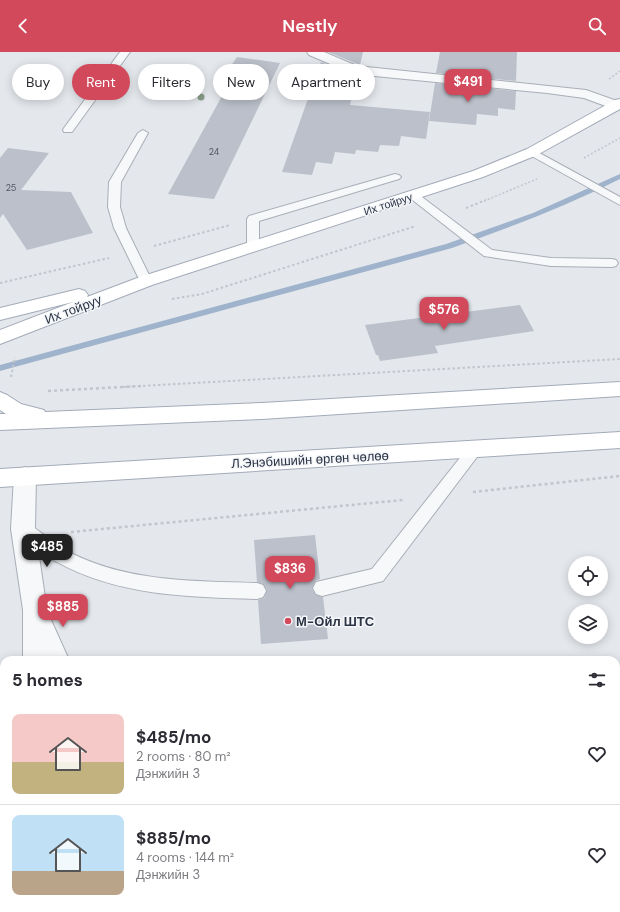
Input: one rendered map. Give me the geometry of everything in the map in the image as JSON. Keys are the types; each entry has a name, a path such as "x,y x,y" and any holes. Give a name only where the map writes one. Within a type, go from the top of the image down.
{"main road":[{"name":"Их тойруу","path":"0,314 37,304 146,281 414,196 478,174 532,152 618,104"},
{"name":"Их тойруу","path":"5,342 146,281"},
{"path":"0,422 270,410 620,389"},
{"path":"0,400 16,410 50,419"},
{"name":"Л.Энэбишийн өргөн чөлөө","path":"0,478 620,440"}],"street":[{"path":"313,52 354,70 586,94 618,104"},
{"path":"25,476 23,529 35,610 36,656"},
{"path":"35,610 54,656"}],"lane":[{"path":"68,130 125,52"},
{"path":"143,133 115,182 114,208 120,228 146,281"},
{"path":"532,152 620,202"},
{"path":"253,247 253,219 395,177"},
{"path":"414,196 488,253 551,262 612,263"},
{"path":"322,588 377,576 475,449"},
{"path":"23,529 68,560 118,579 180,589 258,591"}],"path":[{"path":"170,299 202,294 442,218 562,169 620,138"},
{"path":"5,342 10,380"},
{"path":"47,391 620,360"},
{"path":"23,529 56,534 314,510 620,476"}],"building":[{"path":"328,52 363,52 360,64"},
{"path":"440,52 517,52 516,81 436,73"},
{"path":"237,57 280,63 277,64 277,69 269,86 269,64 232,64"},
{"path":"435,83 516,91 515,110 498,108 498,116 477,114 476,125 429,121"},
{"path":"220,100 262,100 214,199 168,194"},
{"path":"308,100 351,100 350,105 430,112 426,139 401,136 399,146 380,145 378,152 356,150 355,154 335,152 332,164 316,162 312,175 282,172"},
{"path":"8,148 49,153 21,190 71,192 93,233 27,250 3,214 0,218 0,158"},
{"path":"520,305 534,331 435,346 438,353 380,361 378,355 376,355 365,325"},
{"path":"315,535 320,579 315,581 312,589 316,595 323,597 328,639 261,644 258,600 264,598 267,590 263,584 257,582 254,540"}],"waterway":[{"path":"0,368 449,246 536,214 579,196 620,176"}],"place":[{"name":"М-Ойл ШТС","path":"288,621"}]}
